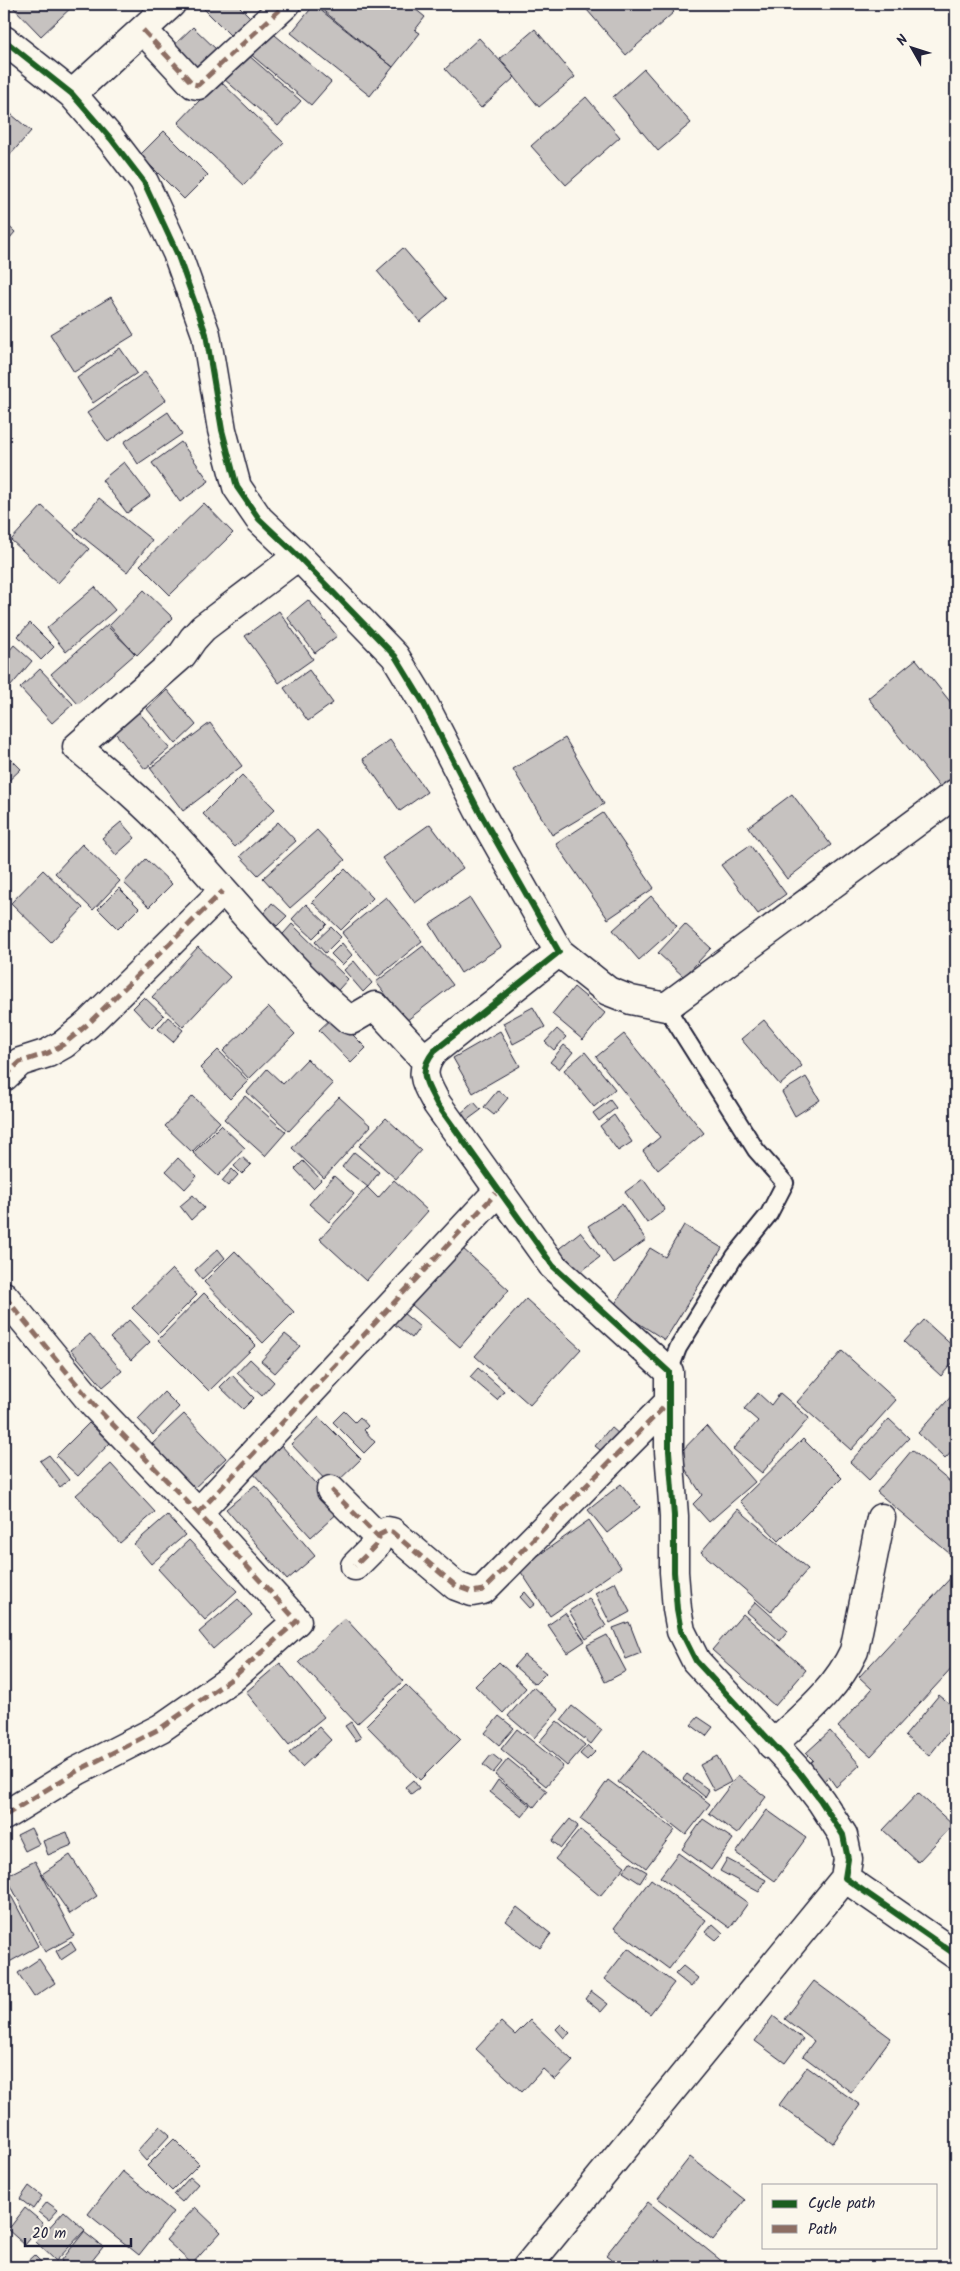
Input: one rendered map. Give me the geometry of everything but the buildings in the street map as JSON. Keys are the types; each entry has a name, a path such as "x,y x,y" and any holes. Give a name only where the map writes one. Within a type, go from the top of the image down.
{"street":[{"path":"72,94 171,4"},
{"path":"143,30 193,84 198,86 286,4"},
{"path":"4,40 72,94 111,139 144,182 177,253 206,334 222,430 237,487 260,520 298,556 395,656 422,702 478,809 559,952 608,991 631,1000 666,1007 956,793"},
{"path":"298,556 203,628 192,639 182,655 77,748 128,789 148,809 265,939 330,1005 351,1020 375,1006 427,1062"},
{"path":"4,1077 20,1062 48,1053 64,1044 88,1024 223,891"},
{"path":"527,2267 845,1878 848,1859 843,1834 798,1771 696,1661 681,1631 674,1572 674,1516 669,1450 669,1372 553,1266 437,1104 426,1084 424,1074 427,1062 434,1051 559,952"},
{"path":"198,1513 498,1191"},
{"path":"4,1296 94,1405 198,1513 297,1621 230,1680 161,1728 77,1771 4,1816"},
{"path":"377,1536 387,1531 392,1532 456,1586 472,1592 483,1590 669,1402"},
{"path":"331,1490 379,1538 376,1545 356,1566"},
{"path":"772,1745 827,1694 854,1651 881,1518"},
{"path":"845,1878 956,1956"}],"lane":[{"path":"666,1007 756,1150 784,1184 769,1214 735,1256 678,1348 669,1372"}],"marked path":[{"path":"143,30 193,84 198,85 286,4"},
{"path":"4,1077 20,1062 48,1053 64,1044 88,1024 223,891"},
{"path":"198,1513 498,1191"},
{"path":"4,1296 94,1405 198,1513 297,1621 230,1680 161,1728 77,1771 4,1816"},
{"path":"377,1536 387,1531 392,1532 456,1586 472,1592 483,1590 669,1402"},
{"path":"331,1490 379,1538 376,1545 355,1566"}],"cycle path":[{"path":"4,40 72,94 111,139 144,182 177,253 206,334 222,430 237,487 259,519 298,556 395,656 423,702 478,809 559,952 434,1051 426,1065 425,1078 437,1104 553,1266 669,1372 669,1451 674,1516 674,1572 681,1631 696,1661 798,1771 821,1801 843,1835 848,1859 845,1878 956,1955"}]}
